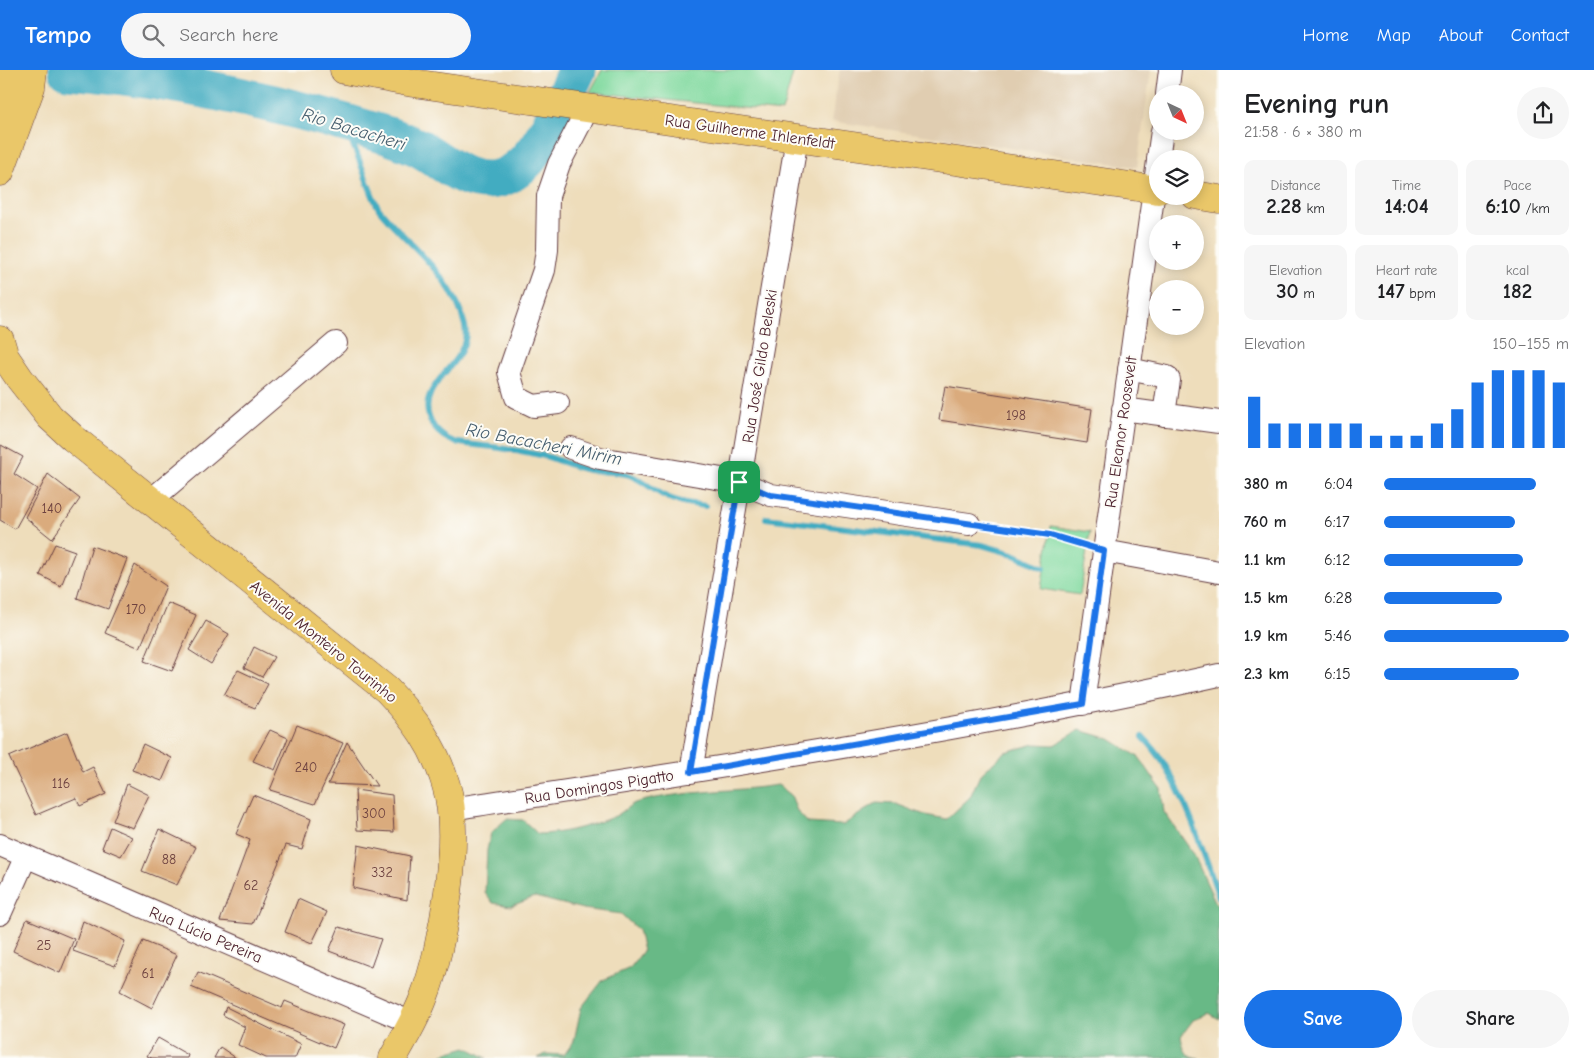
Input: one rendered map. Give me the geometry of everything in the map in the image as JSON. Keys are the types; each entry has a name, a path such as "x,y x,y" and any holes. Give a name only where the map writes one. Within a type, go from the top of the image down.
{"main road":[{"name":"Rua Guilherme Ihlenfeldt","path":"344,70 415,76 541,101 1149,189"},
{"path":"0,172 20,78"},
{"path":"1204,196 1219,199"},
{"name":"Avenida Monteiro Tourinho","path":"2,357 50,417 150,500 361,668 407,710 424,734 436,756 447,786 451,809 452,837 441,932 431,977 412,1023 393,1058"}],"street":[{"path":"1168,85 1170,70"},
{"path":"558,403 534,406 516,397 509,372 544,270 547,250 548,196 559,164 588,108"},
{"name":"Rua José Gildo Beleski","path":"691,772 797,138"},
{"name":"Rua Eleanor Roosevelt","path":"1083,704 1154,205"},
{"path":"150,500 336,343"},
{"path":"1129,370 1167,377 1169,380 1164,414"},
{"path":"1124,409 1219,422"},
{"path":"571,448 600,458 739,482 771,495 969,524"},
{"path":"1104,551 1219,572"},
{"name":"Rua Domingos Pigatto","path":"451,809 691,772 1083,704 1219,675"},
{"name":"Rua Lúcio Pereira","path":"0,844 412,1023"},
{"path":"0,914 26,856"}],"path":[{"path":"969,524 1050,535 1104,551"}],"shaded area":[{"path":"840,70 1151,70 1137,167 831,121"}],"green space":[{"path":"602,70 794,70 782,112 590,92"},
{"path":"1051,526 1090,532 1080,595 1041,589"},
{"path":"1080,730 1110,739 1139,757 1161,789 1164,812 1193,853 1219,910 1219,1019 1209,1013 1194,1019 1181,1036 1188,1054 1199,1058 538,1058 546,1054 564,1055 574,1041 581,1008 603,980 630,968 643,951 638,930 621,914 583,909 535,897 511,906 493,903 485,892 487,850 491,833 506,819 523,820 538,834 557,833 616,816 635,803 655,798 778,785 791,795 797,811 808,823 843,825 876,803 896,804 925,815 947,819 970,797 980,775 1005,752 1035,744 1054,745"},
{"path":"466,1047 487,1058 440,1058 443,1054"}],"building":[{"path":"945,386 1092,409 1087,443 939,420"},
{"path":"1,445 23,457 14,474 37,489 15,529 0,520"},
{"path":"48,474 80,499 52,539 25,517"},
{"path":"55,544 75,551 61,586 40,575"},
{"path":"92,546 127,559 108,609 77,598"},
{"path":"135,565 166,586 140,648 105,633"},
{"path":"168,603 196,615 172,671 144,661"},
{"path":"206,621 229,634 211,664 189,650"},
{"path":"254,647 274,657 262,677 244,668"},
{"path":"238,670 268,684 255,708 224,695"},
{"path":"297,725 343,743 315,804 270,790"},
{"path":"270,730 288,738 275,770 253,761"},
{"path":"67,732 83,772 93,767 106,794 80,806 76,798 36,815 9,757"},
{"path":"347,742 377,786 328,784"},
{"path":"143,744 172,758 162,781 132,770"},
{"path":"127,784 149,795 133,828 113,821"},
{"path":"355,790 392,795 394,832 357,830"},
{"path":"253,795 311,819 302,849 286,845 253,924 220,921 250,840 236,834"},
{"path":"110,827 132,837 121,856 102,848"},
{"path":"159,829 196,847 177,885 142,871"},
{"path":"358,845 410,856 407,900 353,888"},
{"path":"298,899 327,912 312,943 285,932"},
{"path":"27,919 74,939 60,973 13,951"},
{"path":"83,921 125,941 115,966 73,951"},
{"path":"339,927 381,939 371,967 329,951"},
{"path":"143,941 177,955 152,1008 120,991"},
{"path":"198,972 282,1008 285,1001 344,1025 334,1048 191,987"},
{"path":"226,1007 301,1044 295,1058 266,1058 238,1045 245,1027 223,1015"},
{"path":"158,1038 188,1055 187,1058 152,1058 147,1056"},
{"path":"220,1047 236,1058 214,1058"}],"waterway":[{"name":"Rio Bacacheri","path":"68,70 150,79 190,86 310,113 389,136 421,149 457,172 475,179 485,180 496,179 511,173 524,163 535,150 555,117 577,70"},
{"name":"Rio Bacacheri Mirim","path":"338,121 351,142 379,209 441,277 459,308 465,326 465,339 461,351 437,382 427,404 429,417 435,428 443,436 454,442 536,454 588,470 629,475 669,498 705,506"},
{"name":"Rio Bacacheri Mirim","path":"766,518 982,545 1013,554 1044,568"},
{"name":"Rio Bacacheri Mirim","path":"1143,737 1168,770 1178,790 1197,835 1219,897"}],"route":[{"path":"739,482 771,495 1050,535 1104,551 1083,704 691,772 739,482"}]}
